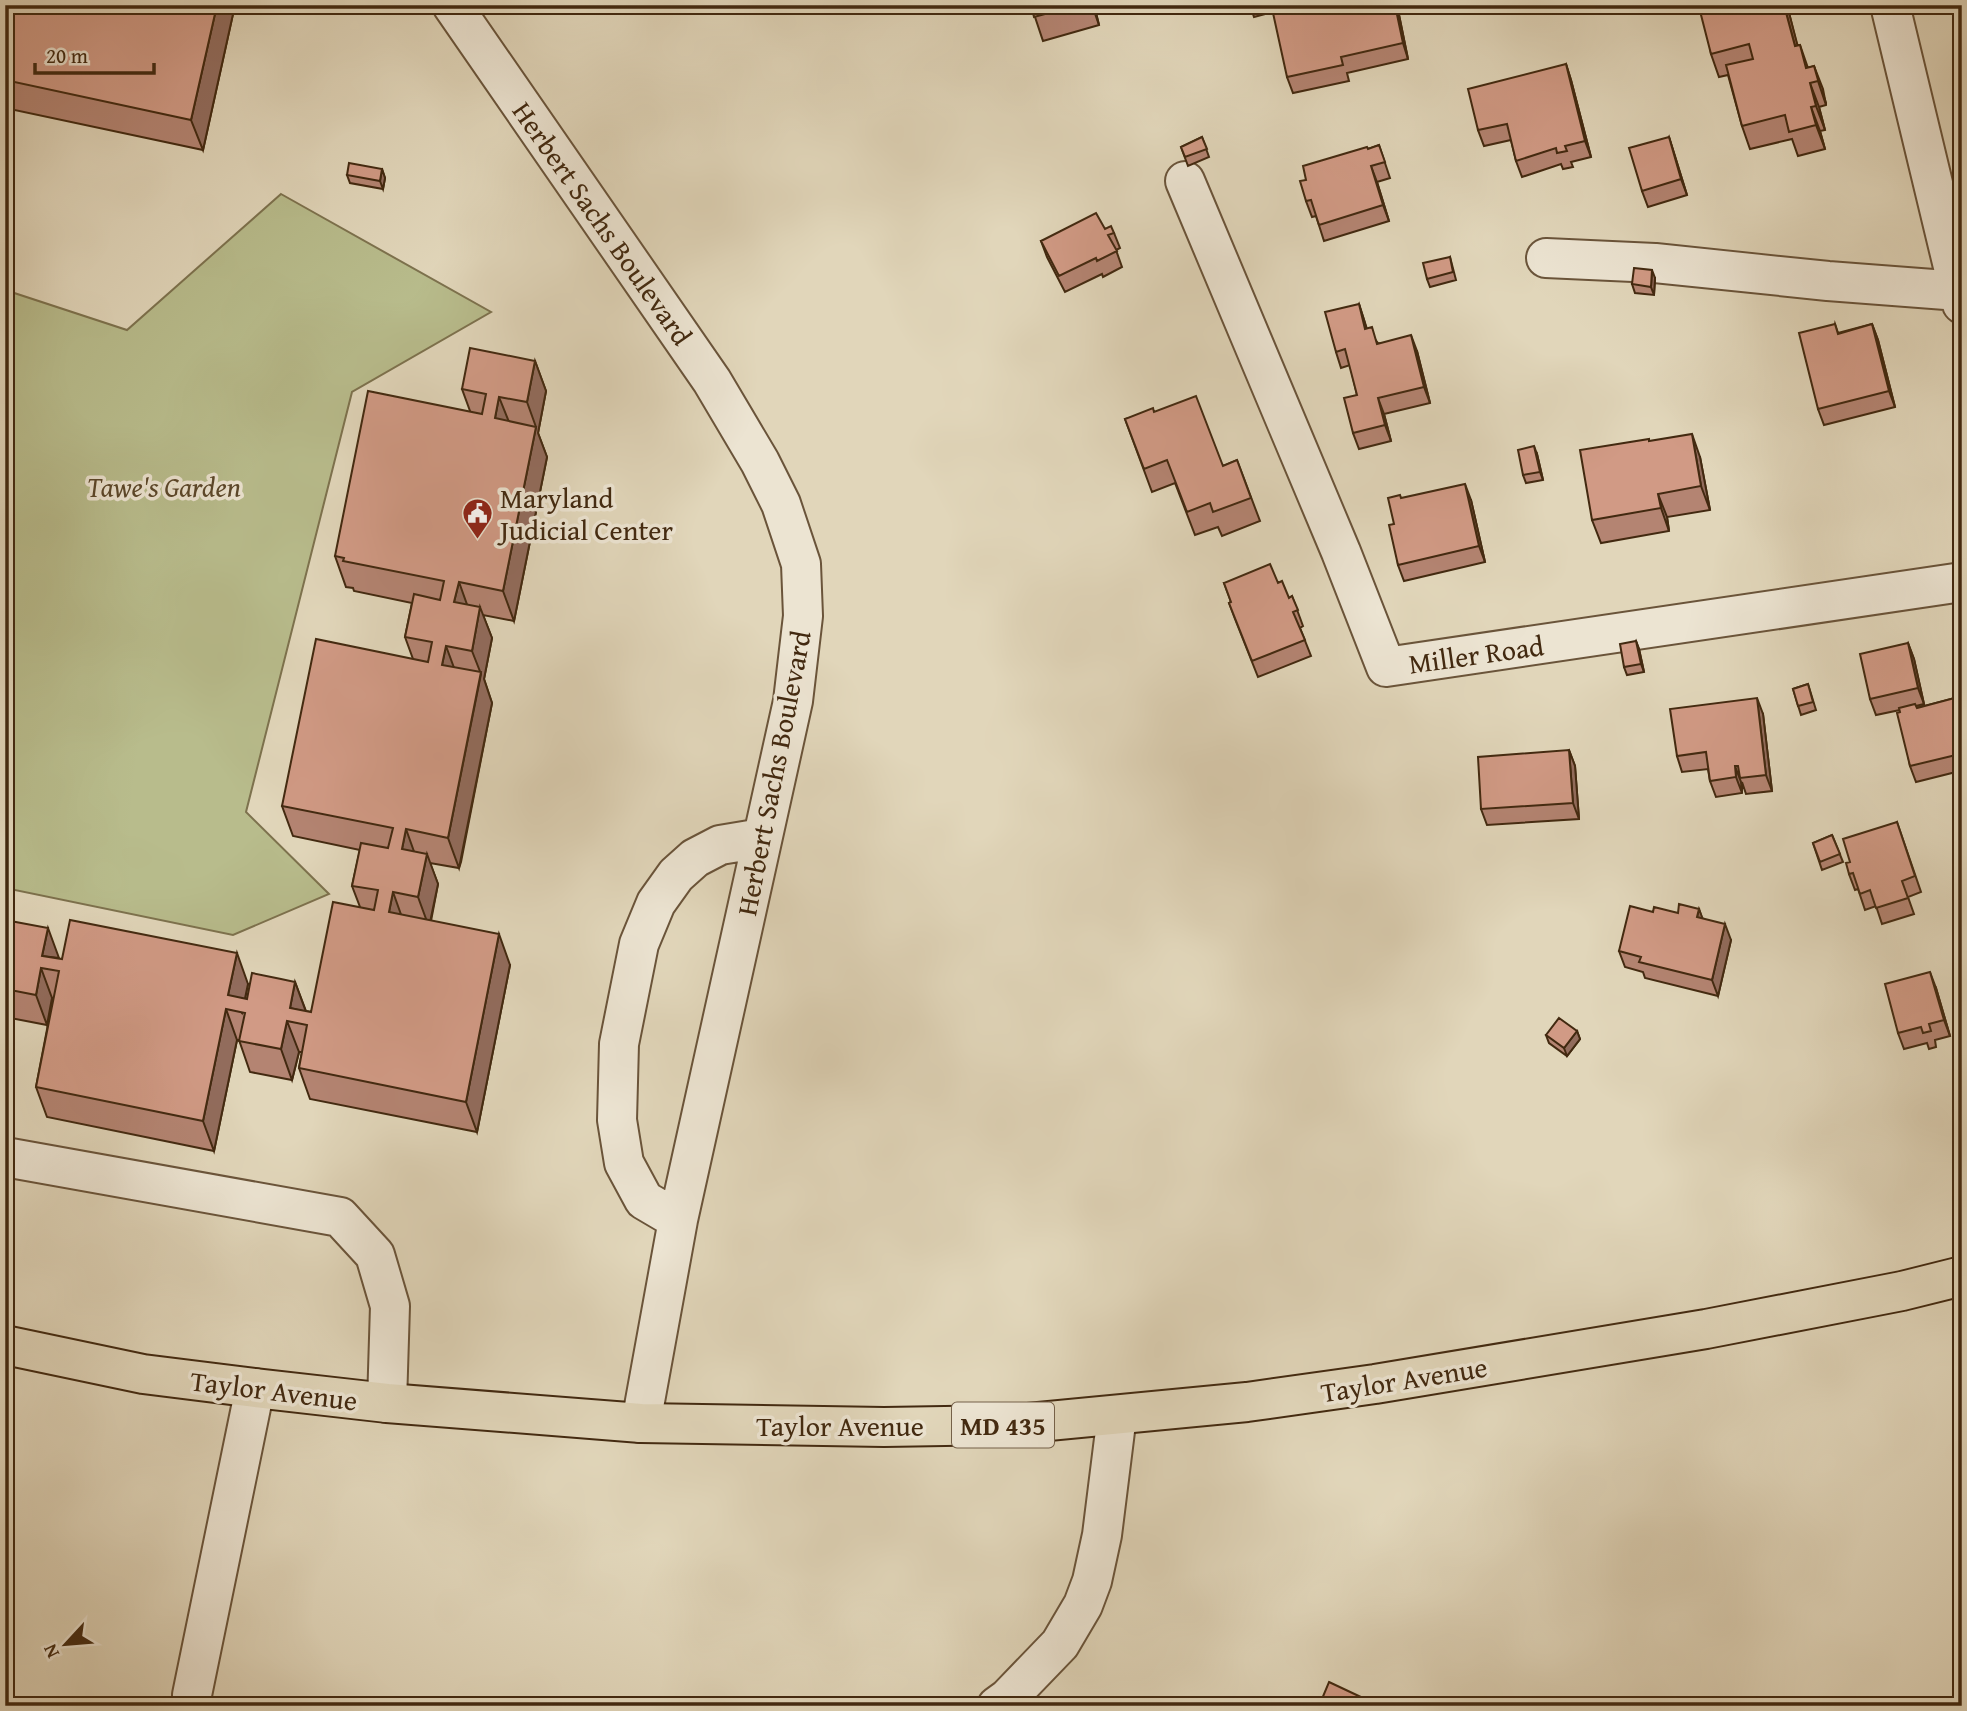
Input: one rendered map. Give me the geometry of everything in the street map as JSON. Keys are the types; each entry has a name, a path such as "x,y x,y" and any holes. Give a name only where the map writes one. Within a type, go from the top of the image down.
{"main road":[{"name":"Taylor Avenue","path":"5,1345 143,1374 387,1403 641,1423 897,1427 1006,1424 1247,1402 1389,1382 1706,1329 1902,1291 1962,1276"}],"street":[{"name":"Herbert Sachs Boulevard","path":"452,5 712,381 761,462 781,504 801,564 803,616 793,701 678,1220 641,1423"},
{"path":"1546,258 1655,263 1960,297 1890,5"},
{"name":"Miller Road","path":"1185,181 1341,552 1386,667 1962,582"},
{"path":"678,1220 644,1200 624,1163 617,1120 619,1044 639,944 656,903 676,875 695,858 720,845 762,838"},
{"path":"5,1157 340,1217 375,1255 390,1306 387,1403"},
{"path":"193,1706 191,1695 255,1388"},
{"path":"997,1706 1060,1644 1083,1605 1092,1581 1102,1535 1117,1415"}],"green space":[{"name":"Tawe's Garden","path":"281,194 491,312 352,392 246,812 329,894 233,935 5,888 5,290 127,330"}],"building":[{"path":"5,5 217,5 191,120 5,80"},
{"path":"1031,5 1078,5 1034,17"},
{"path":"1309,5 1327,5 1328,12 1334,10 1333,5 1395,5 1403,43 1341,57 1343,65 1287,77 1273,13"},
{"path":"1784,5 1795,46 1800,45 1806,68 1814,66 1818,80 1810,83 1816,106 1811,107 1816,125 1789,132 1785,115 1742,126 1726,65 1753,59 1749,44 1711,54 1699,7"},
{"path":"1566,64 1585,141 1565,146 1567,151 1557,153 1556,148 1516,161 1507,124 1478,130 1468,89"},
{"path":"1202,137 1207,149 1185,157 1181,147"},
{"path":"1669,137 1681,179 1642,191 1629,148"},
{"path":"1379,145 1385,162 1371,166 1383,205 1319,225 1311,200 1306,201 1300,181 1306,180 1303,166"},
{"path":"349,163 382,169 380,181 347,175"},
{"path":"1096,213 1105,229 1111,226 1114,233 1108,235 1117,251 1059,276 1041,241"},
{"path":"1450,257 1453,272 1427,279 1423,263"},
{"path":"1634,268 1652,270 1651,287 1632,284"},
{"path":"1359,304 1365,329 1372,327 1377,344 1411,335 1424,387 1378,398 1385,425 1353,433 1344,398 1357,395 1345,349 1336,352 1325,312"},
{"path":"1835,324 1838,334 1872,324 1889,391 1818,409 1799,333"},
{"path":"470,348 535,361 527,402 499,397 495,418 536,427 503,591 459,582 454,602 480,607 472,651 446,646 442,665 481,672 448,838 406,829 402,849 427,854 418,897 393,892 389,912 499,934 466,1102 299,1068 307,1025 287,1021 281,1049 239,1041 245,1013 226,1009 203,1121 36,1087 59,971 41,968 36,995 5,989 5,920 48,928 42,956 62,959 70,920 237,953 228,995 247,999 252,973 295,982 290,1008 311,1012 333,902 374,910 378,890 352,886 361,843 388,848 393,828 282,806 316,639 428,662 432,642 405,637 414,594 440,600 444,581 343,561 344,558 335,556 368,391 482,414 486,394 462,389"},
{"path":"1196,396 1223,466 1237,460 1251,498 1213,512 1210,503 1187,512 1167,460 1144,469 1125,419 1153,408 1154,412"},
{"path":"1692,434 1701,486 1658,494 1661,508 1592,520 1580,450"},
{"path":"1534,446 1540,472 1523,475 1518,450"},
{"path":"1465,484 1479,546 1398,565 1389,525 1394,524 1388,498 1400,495 1401,498"},
{"path":"1270,564 1278,583 1282,581 1289,598 1292,596 1298,610 1293,612 1305,640 1252,661 1224,583"},
{"path":"1636,641 1641,664 1624,667 1620,644"},
{"path":"1908,643 1918,688 1870,699 1860,654"},
{"path":"1808,684 1813,702 1798,706 1793,689"},
{"path":"1962,696 1962,771 1956,755 1910,766 1897,713 1900,712 1899,708 1915,704 1917,708"},
{"path":"1757,698 1766,775 1740,778 1738,766 1735,766 1736,777 1710,781 1706,752 1677,756 1670,709"},
{"path":"1569,750 1573,803 1481,809 1478,757"},
{"path":"1897,822 1915,876 1902,881 1908,898 1876,908 1870,890 1860,894 1853,873 1849,874 1846,863 1850,862 1843,839"},
{"path":"1832,835 1840,854 1820,862 1813,843"},
{"path":"1679,904 1699,909 1697,917 1725,924 1712,980 1639,962 1641,957 1619,951 1630,906 1653,912 1654,907 1678,913"},
{"path":"1930,972 1944,1020 1929,1024 1931,1031 1923,1033 1921,1027 1898,1033 1885,984"},
{"path":"1559,1018 1577,1031 1564,1048 1546,1035"},
{"path":"1329,1682 1380,1706 1319,1706"}],"place":[{"name":"Maryland Judicial Center","path":"477,540"}]}
